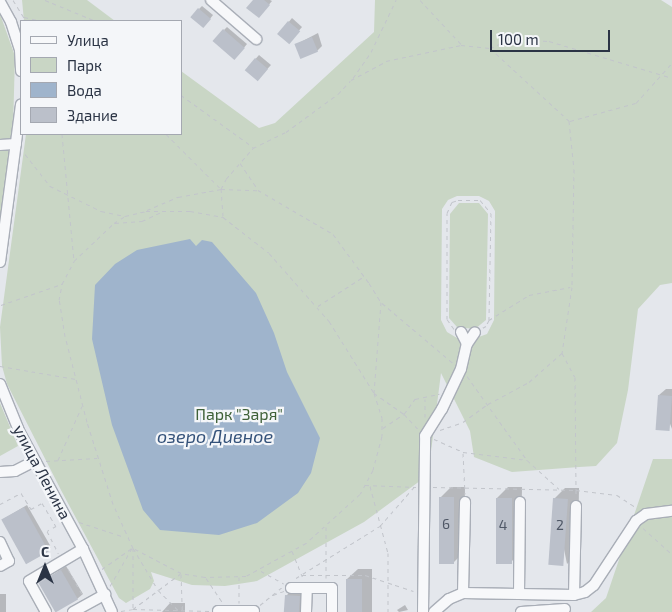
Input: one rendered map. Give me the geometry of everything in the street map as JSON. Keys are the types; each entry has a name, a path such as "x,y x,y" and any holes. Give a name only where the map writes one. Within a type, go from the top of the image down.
{"street":[{"path":"211,0 256,39"},
{"path":"0,2 14,31 20,65"},
{"path":"0,262 20,112"},
{"path":"0,145 16,144"},
{"path":"461,332 467,344"},
{"path":"423,612 420,487 425,436 452,389 467,344 475,332"},
{"name":"улица Ленина","path":"0,384 35,462 83,549 113,612"},
{"path":"0,472 15,471 35,462"},
{"path":"463,593 465,502"},
{"path":"519,594 520,502"},
{"path":"521,612 565,611 570,595 576,506"},
{"path":"434,612 449,599 463,593 570,595 594,585 636,521 646,514 672,511"},
{"path":"0,542 9,561 0,566"},
{"path":"46,612 29,581 83,549"},
{"path":"289,584 307,588 332,588 332,612"},
{"path":"306,612 307,588"},
{"path":"73,612 105,594"},
{"path":"231,611 254,611"}],"path":[{"path":"13,0 26,20"},
{"path":"45,0 94,20"},
{"path":"223,216 221,189 240,163 253,148 286,132 338,94 351,80 371,52 396,0"},
{"path":"420,0 461,45"},
{"path":"24,17 38,20"},
{"path":"351,80 386,60 461,45 490,48 512,39 549,41 672,78"},
{"path":"490,48 570,121 574,169 572,287 562,352 575,377 576,506"},
{"path":"570,121 636,103 660,73 672,63"},
{"path":"182,96 253,148"},
{"path":"62,135 74,261"},
{"path":"167,135 221,189"},
{"path":"16,144 50,186 101,211 125,216"},
{"path":"133,548 181,573 206,577 239,577 260,570 292,551 326,527 364,485 373,470 383,429 374,393 382,302 333,234 258,190 240,163"},
{"path":"180,611 158,590 125,537 97,458 82,405 59,300 62,284 74,261 114,223 125,216 146,211 178,197 221,189 258,190"},
{"path":"458,200 480,200 491,213 489,320 486,326 475,332 461,332 447,318 447,213 452,202 458,200"},
{"path":"146,211 190,211 223,216 268,253 317,306 374,393 404,414 425,436 463,452 527,460 559,489"},
{"path":"114,223 142,221 162,212"},
{"path":"317,306 364,276"},
{"path":"1,305 62,284"},
{"path":"489,320 528,295 572,287"},
{"path":"425,436 463,422 488,404 529,382 562,352"},
{"path":"0,366 76,379"},
{"path":"383,429 404,414 415,399 426,399 452,389"},
{"path":"58,460 82,405"},
{"path":"463,452 465,488"},
{"path":"35,462 97,458"},
{"path":"364,485 576,490 617,495 646,514"},
{"path":"370,486 388,553 388,612"},
{"path":"254,611 271,596 302,575 380,526 420,487"},
{"path":"0,504 21,493 31,509 42,502 56,526 47,531 88,604"},
{"path":"76,520 125,537"},
{"path":"636,521 672,554"},
{"path":"326,527 326,588"},
{"path":"95,574 133,548"},
{"path":"105,594 133,548"},
{"path":"133,548 133,611"},
{"path":"292,551 307,588"},
{"path":"260,570 289,584"},
{"path":"133,611 181,573"},
{"path":"180,611 181,573"},
{"path":"302,575 365,575 388,580 423,595"},
{"path":"206,577 231,611"},
{"path":"231,611 239,577"},
{"path":"271,596 289,584"},
{"path":"113,612 231,611"}],"green space":[{"path":"22,0 87,0 114,20 24,20"},
{"name":"Парк \"Заря\"","path":"375,0 661,0 672,7 672,283 660,285 638,309 628,390 617,443 596,466 512,472 474,457 470,431 441,373 428,475 364,522 257,581 225,586 192,585 151,572 154,581 150,589 126,603 119,598 62,492 7,384 2,366 0,327 26,135 182,135 182,72 259,128 275,123 374,32","holes":["457,196 479,196 489,201 495,211 494,320 487,334 476,338 457,338 447,332 441,320 442,209 448,200"]},
{"path":"0,14 15,56 13,128 0,223"},
{"path":"459,203 479,203 488,214 486,320 475,329 457,327 449,318 450,214"},
{"path":"0,403 18,446 0,456"},
{"path":"653,459 672,459 672,612 591,612 606,598"}],"water":[{"name":"озеро Дивное","path":"190,239 196,246 202,240 212,242 256,293 274,333 287,372 320,438 311,473 298,493 257,523 219,535 160,530 143,510 112,425 92,339 95,285 115,264 137,250"}],"building":[{"path":"253,0 264,0 270,5 259,18 246,8"},
{"path":"198,8 211,19 203,28 190,17"},
{"path":"288,21 300,31 289,44 277,34"},
{"path":"223,29 245,48 234,60 213,41"},
{"path":"312,37 318,52 300,59 294,44"},
{"path":"255,58 268,69 258,81 245,70"},
{"path":"658,395 672,396 670,431 656,430"},
{"path":"439,497 454,497 454,564 439,564"},
{"path":"496,498 512,498 512,564 496,564"},
{"path":"553,498 568,499 563,566 548,565"},
{"path":"24,507 49,552 26,564 1,520"},
{"path":"61,570 78,599 55,612 38,583"},
{"path":"346,579 362,579 362,612 346,612"},
{"path":"285,595 300,596 299,612 284,612"}]}
